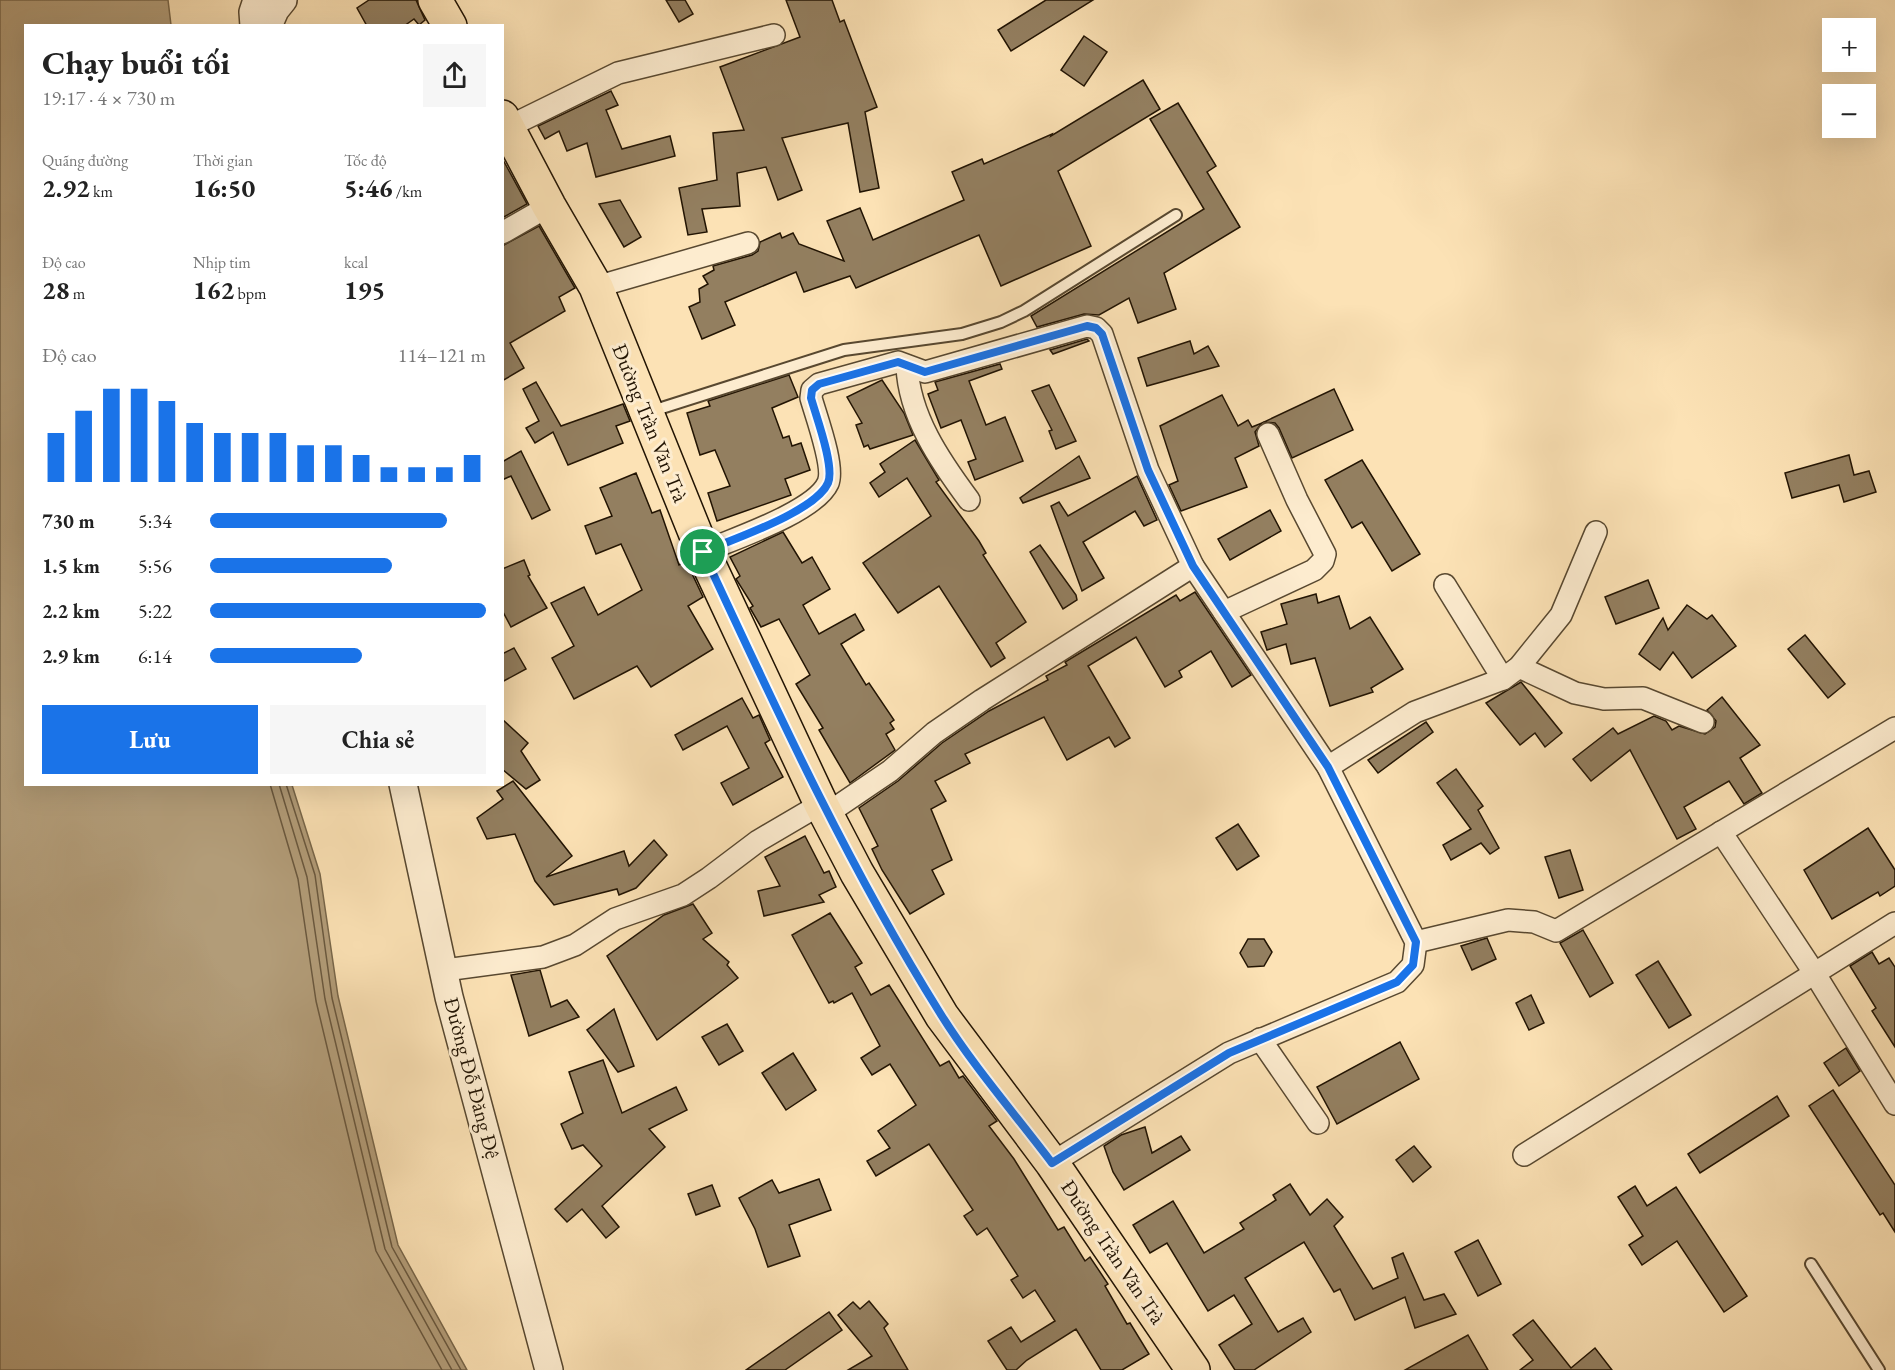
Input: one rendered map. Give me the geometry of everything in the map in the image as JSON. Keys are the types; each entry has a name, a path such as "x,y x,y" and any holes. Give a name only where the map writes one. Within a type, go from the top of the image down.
{"main road":[{"path":"435,0 449,24"},
{"name":"Đường Trần Văn Trà","path":"505,122 596,288 703,552 857,873 942,1016 1052,1163 1193,1370"}],"street":[{"path":"254,24 253,12 257,0"},
{"path":"269,24 275,10 283,0"},
{"path":"505,122 618,73 774,35"},
{"path":"504,232 549,206"},
{"path":"596,288 748,243"},
{"path":"703,552 786,517 817,497 829,483 829,466 811,398 812,390 819,384 898,362 925,372 1087,326 1096,328 1102,334 1148,470 1193,566 1328,767 1416,942 1413,965 1397,982 1229,1053 1052,1163"},
{"path":"907,366 912,402 942,464 969,500"},
{"path":"1224,612 1314,570 1323,561 1325,554 1297,500 1268,434"},
{"path":"1328,767 1415,712 1511,673 1561,615 1596,532"},
{"path":"445,970 543,957 575,945 615,919 683,895 710,878 758,841 890,771 934,733 982,700 1193,566"},
{"path":"1445,585 1511,673 1575,693 1605,699 1643,698 1703,722"},
{"path":"1416,942 1508,921 1534,922 1556,931 1895,728"},
{"name":"Đường Đỗ Đăng Đệ","path":"403,786 449,997 549,1370"},
{"path":"1721,832 1815,974 1895,1104"},
{"path":"1524,1155 1895,923"},
{"path":"1260,1039 1318,1123"}],"lane":[{"path":"645,413 844,351 919,342 962,334 1001,322 1176,215"},
{"path":"1811,1264 1878,1370"}],"water":[{"path":"0,0 168,0 171,24 24,24 24,786 292,786 320,874 338,996 398,1245 467,1370 0,1370"}],"building":[{"path":"369,0 416,0 425,20 420,24 414,19 407,24 366,24 357,8"},
{"path":"666,0 685,0 693,14 679,22"},
{"path":"786,0 832,0 840,22 844,20 877,107 865,112 879,188 860,192 848,123 782,138 802,190 778,200 766,167 737,173 740,206 702,209 707,232 688,235 679,188 717,180 713,133 744,130 720,67 800,37"},
{"path":"1046,0 1093,0 1011,51 998,30"},
{"path":"1084,36 1107,52 1084,86 1061,70"},
{"path":"1143,80 1160,109 1058,171 1091,246 1001,286 979,235 856,288 850,276 804,292 796,272 725,302 735,325 702,339 689,307 700,302 699,289 708,284 703,276 714,270 713,266 752,255 758,251 760,242 780,233 782,238 793,233 799,244 844,261 827,221 860,208 873,240 964,200 952,172 982,159 984,164 1052,134 1051,136"},
{"path":"611,91 618,105 606,110 622,149 670,136 675,156 596,177 587,143 567,151 559,131 545,139 538,126"},
{"path":"1178,103 1216,166 1207,172 1240,227 1164,273 1176,309 1138,323 1129,298 1099,315 1084,314 1037,327 1031,316 1204,209 1150,119"},
{"path":"504,162 527,204 504,217"},
{"path":"620,200 641,237 624,247 599,204"},
{"path":"539,226 575,288 559,297 565,311 510,343 524,368 504,380 504,245"},
{"path":"1087,339 1089,341 1053,354 1050,350"},
{"path":"1190,341 1194,354 1208,346 1219,366 1147,386 1138,358"},
{"path":"1000,364 1002,369 969,381 986,425 1005,417 1023,461 975,480 968,462 976,459 961,420 941,428 928,394 938,390 935,382"},
{"path":"789,375 798,397 772,408 783,438 789,436 792,446 801,443 810,470 785,479 791,495 717,521 708,493 730,486 715,450 700,455 687,413 710,406 708,401"},
{"path":"882,380 904,413 913,435 870,449 868,445 864,447 856,425 862,423 847,397"},
{"path":"536,382 561,426 623,404 630,421 616,426 623,443 568,465 553,432 535,443 526,428 539,421 523,389"},
{"path":"1049,385 1076,441 1056,449 1049,431 1052,430 1032,391"},
{"path":"1334,389 1353,430 1292,458 1279,428 1275,423 1264,422"},
{"path":"1222,395 1238,426 1248,420 1252,427 1262,423 1255,432 1259,446 1235,458 1247,487 1181,511 1169,485 1178,481 1160,426"},
{"path":"915,440 939,480 936,482 979,541 986,553 983,555 1026,622 996,643 1005,658 991,667 939,586 898,613 863,563 931,516 907,478 879,497 870,483 885,472 880,464"},
{"path":"521,451 550,510 532,519 511,476 504,479 504,461"},
{"path":"1849,455 1854,475 1869,471 1876,492 1844,502 1839,485 1792,498 1785,473"},
{"path":"1079,456 1090,478 1023,503 1020,498"},
{"path":"1362,460 1420,554 1392,571 1362,522 1352,528 1325,480"},
{"path":"636,473 652,513 660,510 679,565 686,561 703,597 688,606 713,649 651,687 637,666 574,699 552,658 574,646 551,603 584,587 598,615 642,590 621,544 596,554 585,526 612,516 600,488"},
{"path":"1137,476 1157,520 1144,526 1135,511 1083,542 1104,578 1082,591 1051,506 1059,502 1068,516"},
{"path":"1270,510 1281,531 1230,560 1218,539"},
{"path":"783,532 802,563 812,557 830,589 803,605 819,634 855,614 864,630 841,644 866,685 869,683 894,720 890,723 894,729 886,734 895,750 850,783 819,730 823,728 796,684 810,675 779,619 761,627 750,608 753,606 736,579 740,576 730,557"},
{"path":"1040,545 1076,595 1077,600 1063,609 1030,552"},
{"path":"524,560 530,575 528,576 547,608 511,627 504,614 504,568"},
{"path":"1648,580 1659,608 1616,624 1605,597"},
{"path":"1195,592 1251,675 1232,687 1211,651 1179,671 1182,677 1165,687 1136,637 1088,666 1130,738 1115,747 1109,737 1067,760 1044,717 965,754 970,763 935,781 946,801 931,809 952,860 932,870 944,894 910,914 882,870 872,849 878,846 859,808 898,781 942,743 989,711 1048,680 1046,676 1067,665 1065,662 1176,595 1180,601"},
{"path":"1316,594 1318,603 1339,596 1350,629 1370,617 1403,669 1371,688 1373,692 1330,706 1315,658 1291,664 1286,644 1267,650 1261,632 1287,624 1281,604"},
{"path":"1687,605 1707,619 1712,615 1736,646 1692,678 1673,652 1660,670 1639,654 1663,618 1668,630"},
{"path":"1805,635 1845,684 1828,698 1788,649"},
{"path":"514,648 526,669 504,681 504,653"},
{"path":"1521,682 1562,733 1545,747 1535,733 1520,745 1486,703"},
{"path":"1722,697 1760,745 1740,758 1762,793 1744,804 1729,781 1684,807 1696,829 1677,839 1630,750 1591,781 1573,759 1613,728 1618,734 1654,716 1666,721 1672,730 1679,726 1705,734 1715,727 1716,721 1707,710"},
{"path":"742,698 753,718 759,715 770,740 765,743 783,777 733,805 721,783 749,768 727,726 683,750 675,735"},
{"path":"504,721 528,743 521,751 540,780 526,789 504,771"},
{"path":"1426,722 1433,732 1378,773 1368,760"},
{"path":"1456,769 1483,806 1478,810 1499,848 1490,854 1481,843 1451,860 1443,845 1471,829 1437,783"},
{"path":"513,781 572,856 546,877 624,851 629,866 654,840 667,855 636,888 619,895 617,889 554,905 535,881 515,834 487,839 477,818 503,799 497,791"},
{"path":"1238,824 1259,856 1237,870 1216,838"},
{"path":"1868,828 1895,870 1895,886 1880,896 1878,892 1832,919 1804,870"},
{"path":"805,836 824,873 829,871 836,887 819,895 824,902 764,916 758,891 780,886 765,857"},
{"path":"1570,850 1583,890 1559,898 1545,857"},
{"path":"693,904 712,933 703,939 729,962 727,965 738,978 657,1040 607,956 664,915"},
{"path":"830,913 862,963 855,967 871,995 889,985 940,1066 949,1061 959,1078 963,1076 997,1121 989,1126 1014,1159 1058,1230 1064,1227 1085,1261 1090,1257 1108,1284 1105,1286 1127,1324 1130,1323 1149,1354 1122,1370 1101,1370 1076,1329 1027,1360 1016,1370 1007,1370 988,1341 1011,1327 1021,1342 1055,1321 1035,1290 1023,1298 1011,1280 1018,1276 987,1228 977,1235 964,1216 973,1210 929,1144 876,1176 867,1161 890,1148 878,1131 916,1105 890,1064 872,1075 861,1058 880,1046 852,993 834,1003 833,1001 829,1003 792,935"},
{"path":"1583,930 1613,983 1590,997 1560,943"},
{"path":"1487,938 1496,959 1472,970 1461,946"},
{"path":"1248,939 1264,939 1272,952 1264,966 1248,967 1240,953"},
{"path":"1872,952 1879,964 1889,958 1895,967 1895,1047 1872,1011 1876,1008 1850,966"},
{"path":"1658,961 1691,1015 1669,1028 1636,975"},
{"path":"540,970 551,1007 567,1000 579,1017 529,1036 511,975"},
{"path":"1531,995 1544,1023 1529,1030 1516,1003"},
{"path":"614,1009 634,1066 618,1072 587,1030"},
{"path":"727,1024 743,1051 719,1065 702,1037"},
{"path":"1400,1042 1419,1079 1337,1124 1317,1087"},
{"path":"1846,1048 1860,1071 1839,1086 1824,1063"},
{"path":"793,1053 816,1090 786,1110 762,1073"},
{"path":"603,1060 622,1113 676,1087 687,1110 649,1129 665,1147 602,1206 619,1227 606,1238 582,1209 567,1222 555,1209 602,1166 583,1145 572,1149 561,1124 583,1113 569,1072"},
{"path":"1833,1090 1895,1185 1895,1232 1883,1213 1880,1215 1809,1106"},
{"path":"1777,1096 1789,1116 1700,1173 1688,1154"},
{"path":"1145,1127 1152,1153 1181,1136 1190,1150 1124,1190 1113,1172 1104,1146 1121,1135"},
{"path":"1414,1146 1431,1167 1413,1182 1396,1160"},
{"path":"819,1179 831,1210 789,1225 800,1256 768,1267 755,1229 739,1198 772,1180 779,1193"},
{"path":"1290,1184 1310,1215 1327,1199 1343,1217 1334,1226 1373,1289 1398,1278 1392,1258 1403,1253 1424,1300 1444,1294 1456,1314 1415,1328 1405,1297 1355,1320 1340,1289 1334,1292 1304,1242 1245,1278 1278,1332 1303,1318 1311,1332 1254,1370 1235,1370 1219,1345 1252,1324 1234,1295 1208,1311 1167,1243 1150,1253 1133,1225 1173,1201 1204,1253 1244,1229 1240,1223 1276,1200 1273,1195"},
{"path":"712,1185 720,1206 696,1215 688,1194"},
{"path":"1635,1186 1647,1206 1676,1187 1747,1296 1724,1312 1677,1241 1642,1265 1629,1245 1643,1236 1618,1197"},
{"path":"1478,1240 1501,1284 1478,1296 1455,1252"},
{"path":"869,1301 888,1324 884,1328 908,1370 848,1370 872,1356 838,1315 853,1302 860,1309"},
{"path":"829,1312 842,1330 785,1370 746,1370"},
{"path":"1533,1320 1571,1368 1595,1348 1612,1370 1520,1370 1533,1360 1513,1335"},
{"path":"1468,1335 1488,1370 1405,1370"}],"route":[{"path":"1087,326 1096,328 1102,334 1108,350 1148,470 1193,566 1328,767 1371,856 1410,926 1416,942 1413,965 1397,982 1229,1053 1114,1122 1052,1163 942,1016 857,873 828,813 821,804 703,552 786,517 817,497 829,483 829,466 811,398 812,390 819,384 898,362 925,372 1065,331 1087,326"}]}
